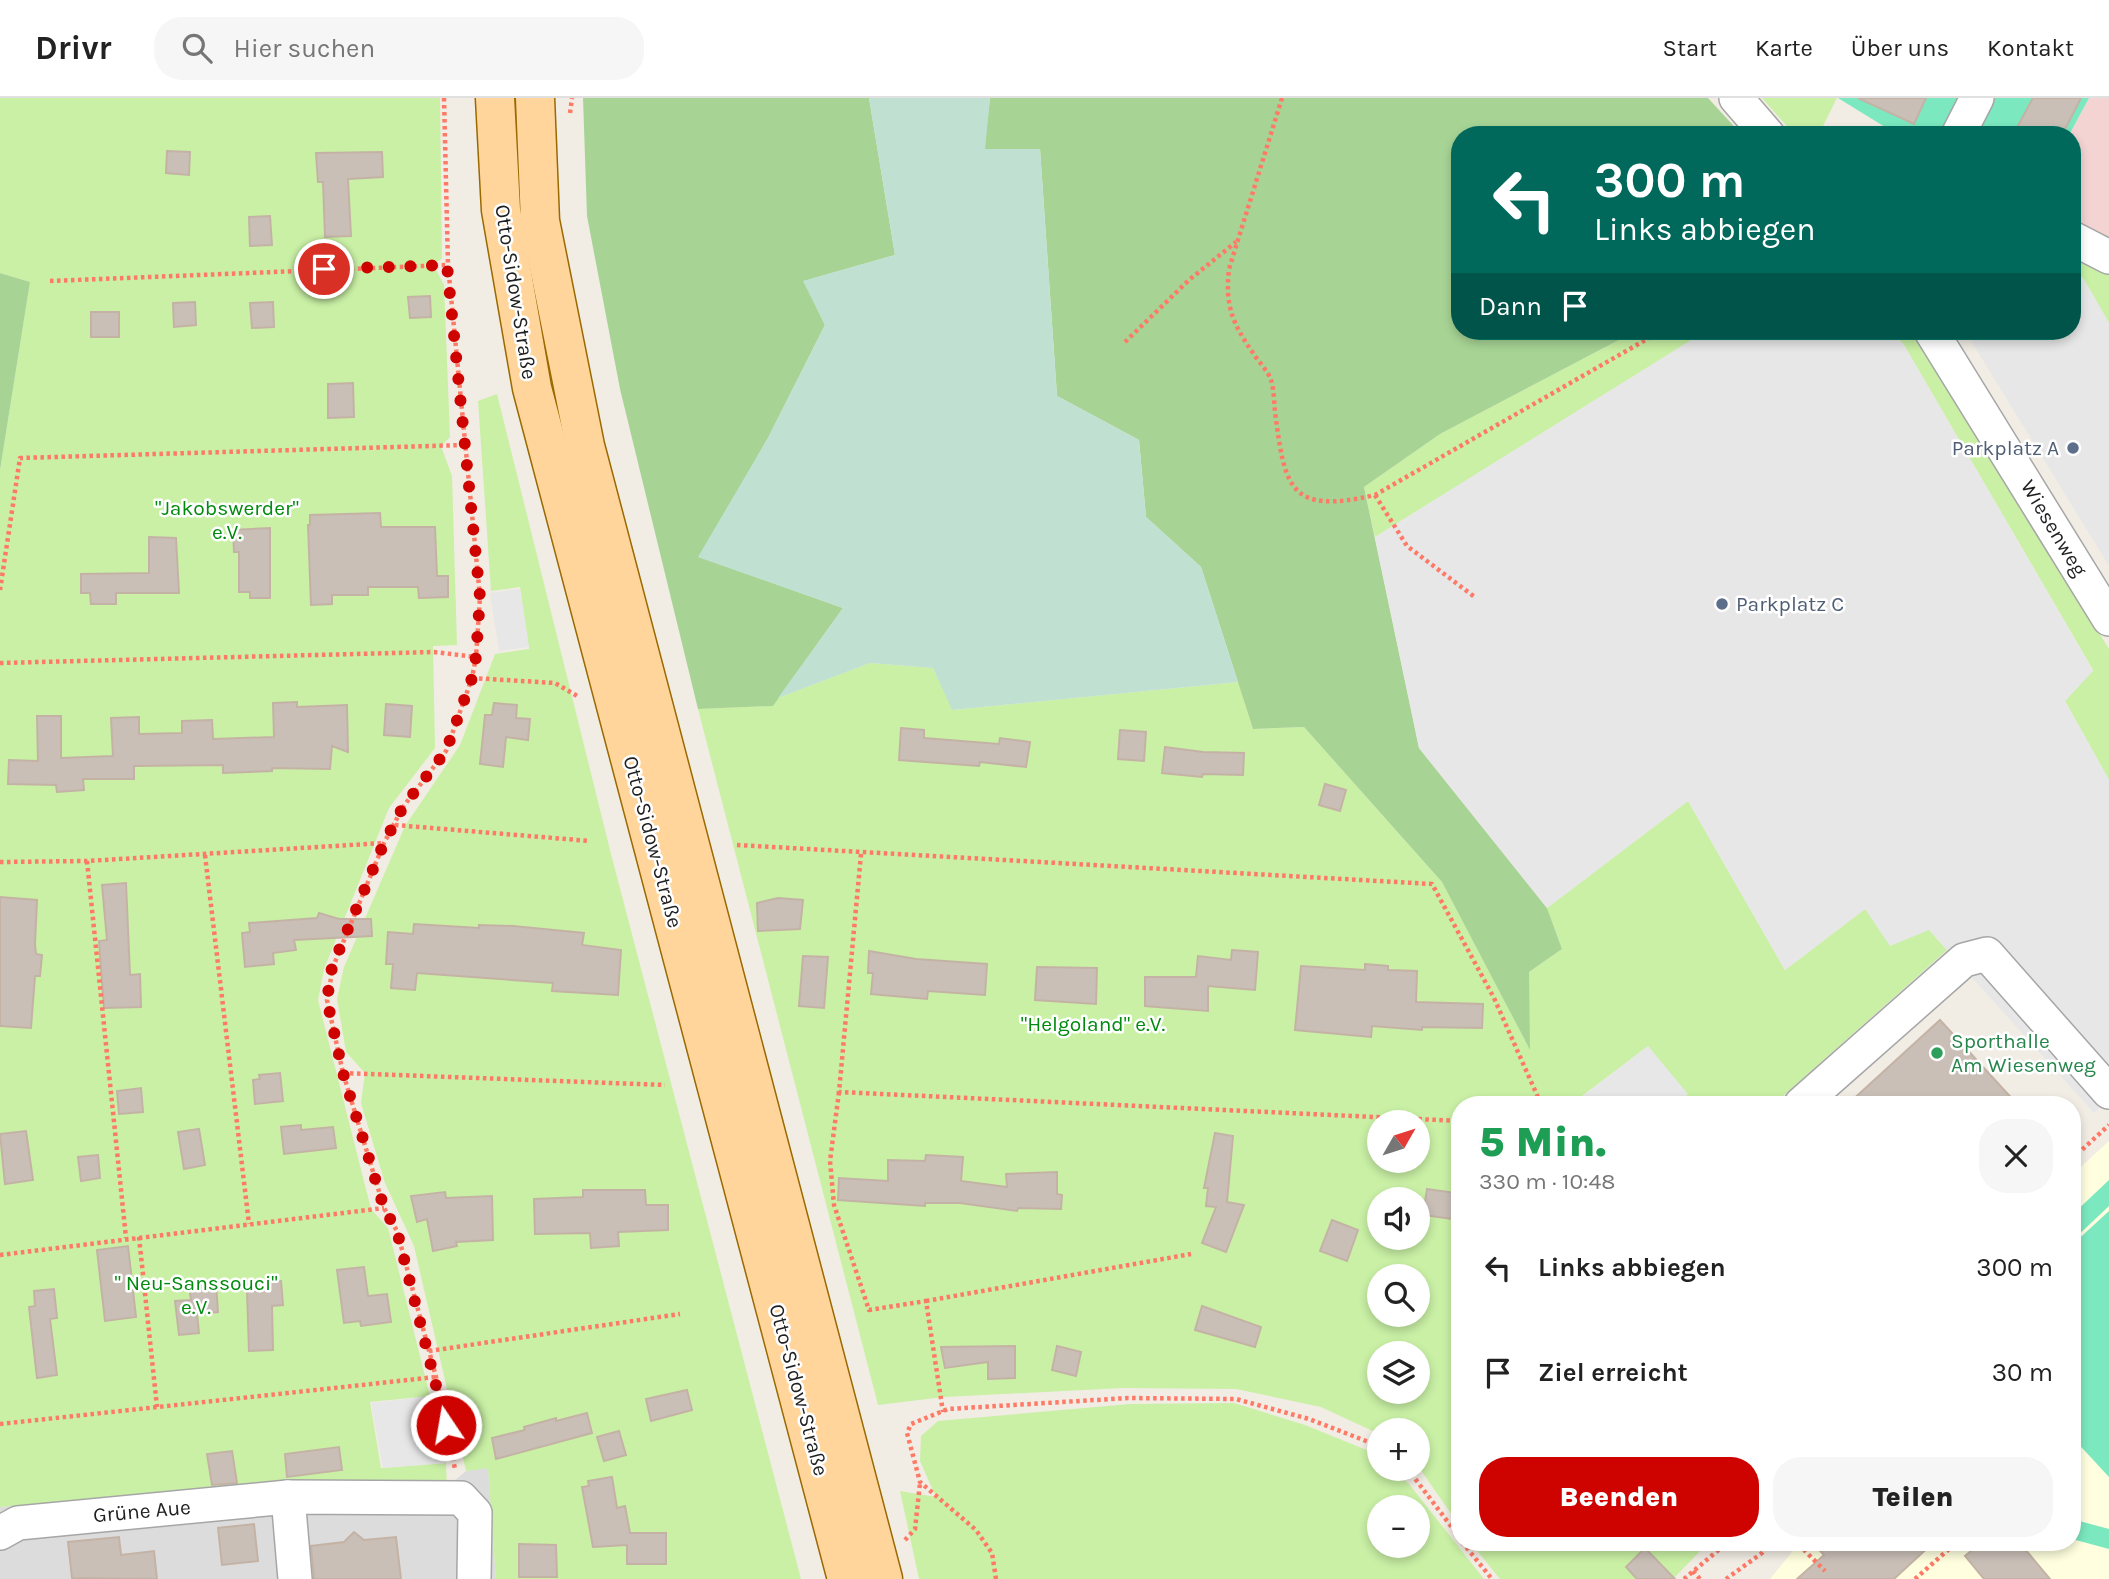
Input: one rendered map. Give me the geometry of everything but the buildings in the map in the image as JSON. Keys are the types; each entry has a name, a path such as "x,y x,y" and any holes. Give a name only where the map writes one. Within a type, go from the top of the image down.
{"main road":[{"name":"Otto-Sidow-Straße","path":"495,98 501,210 532,388 847,1579"},
{"name":"Otto-Sidow-Straße","path":"535,98 540,221 585,446 883,1579"}],"street":[{"path":"1736,98 1760,126"},
{"path":"1963,126 1977,98"},
{"path":"2081,243 2109,257"},
{"name":"Wiesenweg","path":"1937,340 2109,619"},
{"path":"1810,1096 1964,960 1987,954 2109,1092"},
{"path":"288,1497 295,1579"},
{"name":"Grüne Aue","path":"0,1533 18,1523 288,1497 468,1505"},
{"path":"468,1505 474,1579"}],"path":[{"path":"444,98 447,265 480,597 476,657 472,678 446,751 403,807 384,843 332,967 327,1000 343,1073 384,1208 397,1231 468,1505"},
{"path":"1282,98 1229,269 1226,297 1237,330 1270,379 1283,468 1294,490 1312,500 1342,503 1376,495 1645,340"},
{"path":"1125,342 1189,280 1238,241"},
{"path":"50,281 447,265"},
{"path":"0,590 20,458 464,445"},
{"path":"1376,495 1408,546 1476,598"},
{"path":"0,663 434,652 476,657"},
{"path":"472,678 555,683 579,697"},
{"path":"395,825 590,841"},
{"path":"0,862 87,861 384,843"},
{"path":"737,845 1433,884 1494,998 1537,1096"},
{"path":"861,854 830,1161 834,1205 869,1310 1191,1254"},
{"path":"205,855 249,1224"},
{"path":"87,861 125,1238"},
{"path":"343,1073 665,1085"},
{"path":"839,1091 1451,1121"},
{"path":"2081,1150 2109,1125"},
{"path":"0,1255 384,1208"},
{"path":"139,1237 157,1407"},
{"path":"926,1301 943,1412"},
{"path":"429,1351 680,1314"},
{"path":"0,1424 436,1377"},
{"path":"905,1541 915,1530 920,1482 907,1433 911,1424 943,1412 1128,1398 1236,1399 1308,1419 1367,1441"},
{"path":"1417,1481 1451,1527"},
{"path":"920,1482 976,1530 992,1553 996,1579"},
{"path":"1470,1551 1492,1579"},
{"path":"1684,1579 1717,1551"},
{"path":"1726,1579 1763,1551"},
{"path":"1806,1551 1825,1571"},
{"path":"1915,1579 1947,1551"},
{"path":"1693,1571 1700,1579"}],"shaded area":[{"path":"869,98 990,98 985,149 1040,149 1057,396 1139,440 1146,517 1201,567 1238,682 952,710 933,668 870,663 778,698 843,608 698,557 768,438 825,325 803,281 895,255"},
{"path":"2089,98 2109,98 2109,250 2081,236 2081,126 2074,126"},
{"name":"Parkplatz A","path":"2081,277 2109,323 2109,566 1971,340 2081,340"},
{"name":"Parkplatz C","path":"1692,340 1899,340 2093,671 2065,701 2109,780 2109,1100 2094,1113 1929,930 1890,946 1865,909 1785,970 1688,801 1547,908 1419,748 1375,537"},
{"path":"520,589 529,647 499,651 490,593"},
{"path":"1648,1046 1688,1094 1685,1096 1583,1096"},
{"path":"2109,1141 2109,1579 1770,1579 1793,1551 2081,1551 2081,1167"},
{"path":"433,1396 447,1463 383,1468 371,1403"},
{"path":"488,1467 496,1579 0,1579 0,1507 298,1484 447,1487 466,1471"}],"green space":[{"path":"0,98 440,98 442,259 433,264 444,285 450,437 441,446 452,476 457,645 433,646 435,748 389,808 324,969 318,1000 371,1209 388,1228 430,1396 370,1402 381,1468 446,1463 447,1487 298,1484 0,1507 0,470 30,282 0,273"},
{"path":"583,98 869,98 895,255 804,281 825,325 768,438 699,557 843,608 773,706 698,709 620,389 587,216"},
{"path":"990,98 1708,98 1734,126 1451,126 1451,340 1619,340 1440,434 1364,487 1419,748 1547,908 1562,949 1529,972 1530,1050 1442,882 1304,727 1253,729 1201,567 1146,517 1139,440 1057,396 1040,149 984,149"},
{"path":"1762,98 1837,98 1823,126 1787,126"},
{"path":"1838,98 2089,98 2074,126 1883,126"},
{"path":"2081,251 2109,265 2109,323 2083,278"},
{"path":"0,273 30,282 0,470"},
{"path":"1619,340 1692,340 1375,537 1364,487 1440,434"},
{"path":"1899,340 1920,340 2109,649 2109,780 2065,701 2093,670"},
{"path":"497,394 611,854 801,1579 496,1579 488,1468 466,1471 414,1246 385,1183 361,1103 365,1073 346,1052 337,999 344,967 405,826 460,745 495,654 529,649 520,587 491,591 478,401"},
{"name":"\"Helgoland\" e.V.","path":"870,663 933,668 953,710 1238,682 1253,729 1304,727 1442,882 1529,1048 1529,972 1562,949 1547,908 1688,801 1785,970 1865,909 1929,930 1947,950 1783,1096 1686,1096 1648,1046 1582,1096 1451,1096 1451,1513 1428,1481 1430,1418 1367,1418 1367,1428 1321,1407 1236,1389 1123,1388 944,1397 878,1405 698,709 773,706 778,698"},
{"path":"2109,1180 2109,1206 2081,1232 2081,1206"},
{"path":"2109,1211 2109,1477 2081,1447 2081,1237"},
{"path":"1234,1403 1305,1425 1367,1450 1367,1481 1406,1481 1409,1484 1418,1495 1367,1495 1367,1558 1430,1558 1430,1511 1451,1537 1451,1551 1462,1551 1484,1579 919,1579 900,1491 936,1497 920,1461 921,1436 938,1421 1130,1404"},
{"path":"2081,1521 2109,1529 2109,1549 2081,1541"},
{"path":"1477,1551 1700,1551 1673,1579 1500,1579"}],"place":[{"name":"Parkplatz A","path":"2073,448"},
{"name":"Parkplatz C","path":"1722,604"},
{"name":"Sporthalle Am Wiesenweg","path":"1937,1053"}],"route":[{"path":"324,269 447,265 480,597 476,657 472,678 446,751 403,807 384,843 332,967 327,1000 343,1073 384,1208 397,1231 446,1425"}],"park label":[{"name":"\"Jakobswerder\" e.V.","path":"227,520"},
{"name":"\" Neu-Sanssouci\" e.V.","path":"196,1295"}]}
